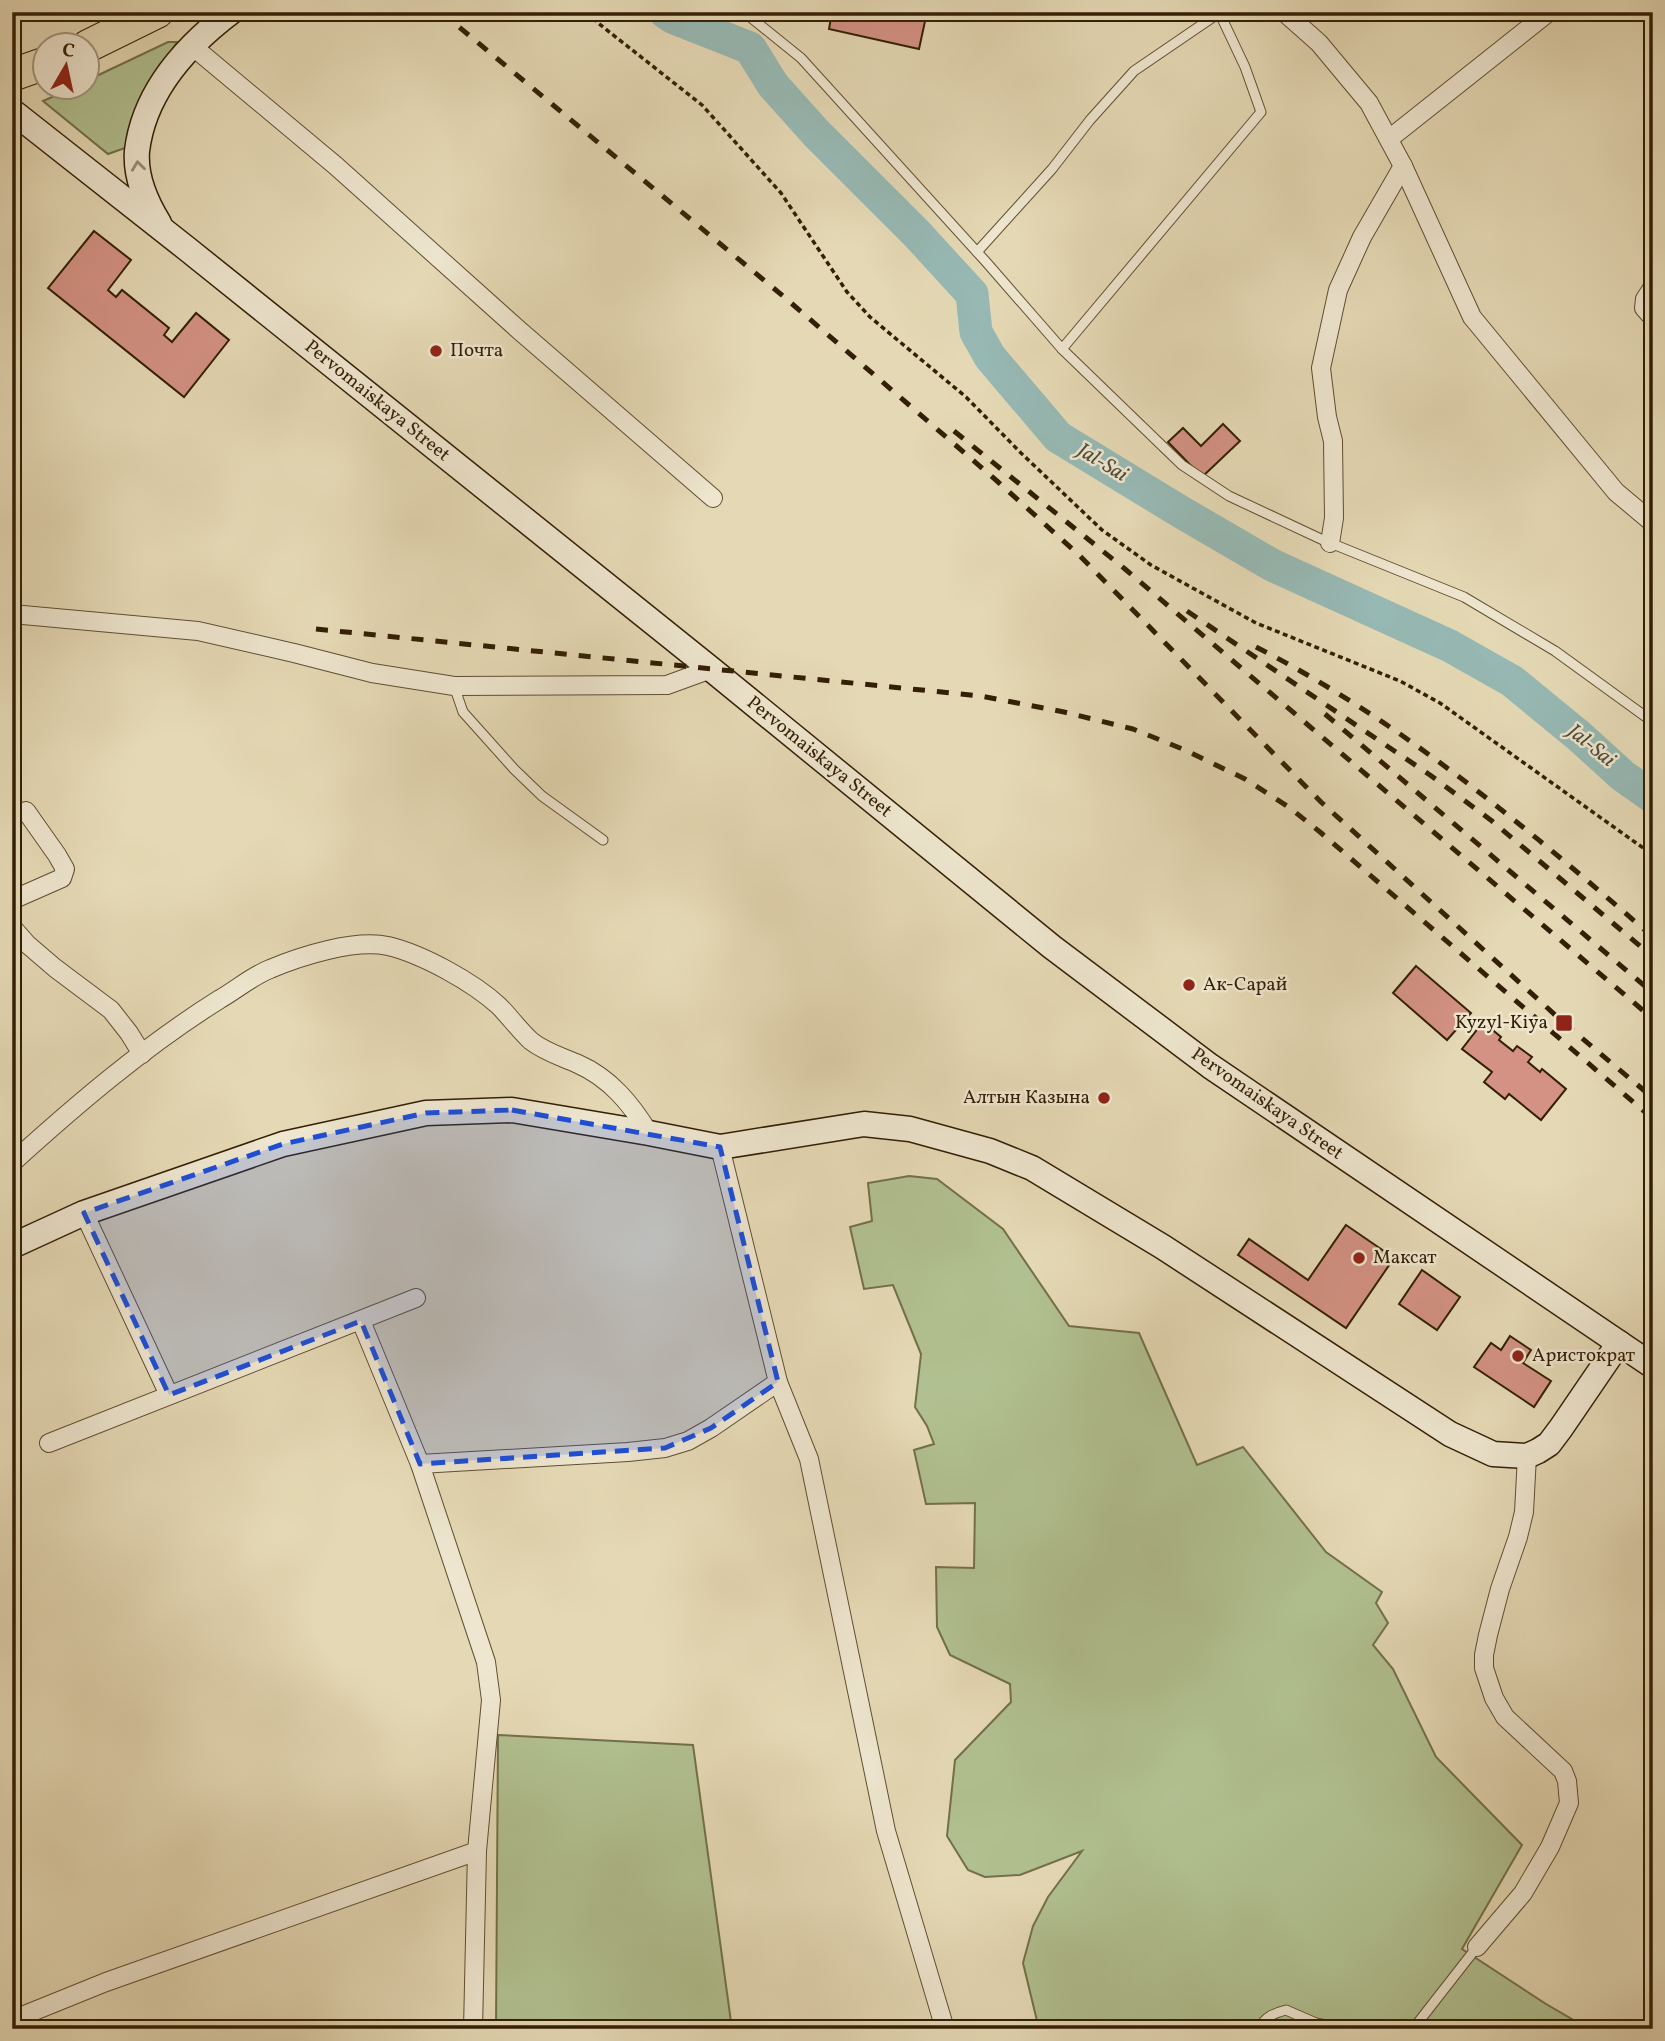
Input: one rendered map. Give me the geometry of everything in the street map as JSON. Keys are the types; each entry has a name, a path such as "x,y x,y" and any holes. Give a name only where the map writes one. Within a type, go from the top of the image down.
{"highway":[{"path":"102,39 155,13"},
{"path":"12,75 32,68"}],"main road":[{"path":"163,229 147,204 140,179 137,153 142,128 161,84 191,45 231,12"},
{"name":"Pervomaiskaya Street","path":"12,111 711,669 1052,947 1210,1066 1653,1366"},
{"path":"12,1246 84,1213 283,1144 426,1113 513,1110 720,1147 864,1124 910,1129 990,1151 1031,1168 1163,1247 1450,1434 1493,1454 1527,1457 1549,1444 1619,1343"}],"street":[{"path":"1284,12 1319,43 1369,103 1403,166 1472,317 1616,492 1653,523"},
{"path":"1389,139 1549,12"},
{"path":"191,45 337,166 569,375 713,498"},
{"path":"1330,542 1334,518 1334,441 1327,417 1321,368 1339,290 1362,236 1403,166"},
{"path":"1653,288 1645,299 1644,308 1653,318"},
{"path":"12,614 198,631 372,673 454,686 667,685 711,669"},
{"path":"12,900 62,878 65,869 26,811"},
{"path":"12,926 27,944 55,968 111,1010 142,1054"},
{"path":"12,1163 74,1107 142,1054 200,1012 268,970 340,947 370,944 403,951 454,974 478,989 499,1006 537,1045 602,1077 635,1111 649,1133"},
{"path":"720,1147 778,1382 809,1458 886,1831 945,2029"},
{"path":"84,1213 169,1395"},
{"path":"49,1443 416,1298"},
{"path":"361,1321 420,1464 486,1662 491,1700 477,1851 473,2029"},
{"path":"420,1464 616,1453 664,1447 688,1441 778,1382"},
{"path":"1477,1947 1523,1893 1550,1847 1569,1803 1563,1771 1505,1717 1494,1698 1484,1668 1488,1635 1524,1512 1527,1457"},
{"path":"12,2020 106,1982 477,1851"}],"lane":[{"path":"744,12 801,58 1062,349 1182,465 1228,496 1330,542 1464,597 1555,651 1653,722"},
{"path":"977,252 1052,169 1090,120 1134,71 1219,13 1245,67 1261,112 1062,349"},
{"path":"454,686 463,712 514,769 542,796 603,840"},
{"path":"1413,2029 1477,1947"},
{"path":"1260,2029 1261,2024 1273,2014 1286,2010 1316,2023 1345,2029"}],"path":[{"path":"587,12 702,105 781,192 847,292 870,317 966,397 1102,530 1151,565 1256,623 1400,681 1440,703 1653,855"}],"highlighted area":[{"path":"512,1110 720,1147 778,1382 711,1428 665,1448 420,1464 361,1321 169,1395 84,1213 283,1144 426,1113"}],"green space":[{"path":"168,42 177,42 140,102 125,148 108,154 44,102 102,102 102,73"},
{"path":"909,1176 937,1179 1003,1229 1069,1326 1139,1333 1197,1465 1243,1447 1326,1552 1382,1592 1376,1603 1388,1623 1373,1645 1393,1669 1436,1757 1522,1845 1462,1949 1589,2029 1039,2029 1023,1963 1033,1926 1048,1897 1082,1851 1020,1875 985,1877 968,1870 947,1836 955,1760 1011,1702 1010,1684 950,1655 937,1627 936,1567 974,1568 975,1503 926,1504 914,1450 934,1444 915,1407 921,1354 893,1285 864,1289 850,1227 872,1221 868,1183"},
{"path":"498,1735 693,1745 732,2029 496,2029"}],"building":[{"path":"832,12 927,12 919,49 829,29"},
{"path":"94,231 131,260 108,290 116,297 122,290 169,328 164,335 172,342 196,313 229,340 184,397 48,288"},
{"path":"1223,424 1240,441 1202,477 1168,442 1183,428 1201,446"},
{"path":"1416,966 1471,1013 1447,1040 1393,993"},
{"name":"Kyzyl-Kiya","path":"1483,1022 1501,1037 1499,1040 1513,1051 1517,1046 1532,1057 1528,1062 1540,1072 1542,1069 1566,1089 1541,1120 1509,1094 1505,1099 1484,1082 1492,1072 1462,1049"},
{"path":"1346,1225 1394,1258 1346,1328 1238,1255 1249,1239 1308,1280"},
{"path":"1422,1270 1460,1297 1437,1330 1399,1304"},
{"path":"1510,1336 1531,1350 1523,1363 1551,1381 1534,1407 1474,1367 1491,1343 1501,1350"}],"waterway":[{"name":"Jal-Sai","path":"665,12 750,48 773,85 816,133 917,234 972,294 976,332 990,357 1058,437 1272,565 1450,646 1512,681 1623,776 1653,797"}],"railway":[{"path":"441,12 783,296 997,481 1079,555 1321,802 1564,1023 1653,1098"},
{"path":"954,431 1125,569 1653,1019"},
{"path":"1187,611 1430,775 1492,821 1653,957"},
{"path":"316,629 981,696 1133,729 1245,779 1290,808 1653,1119"},
{"path":"1256,647 1363,709 1414,744 1512,818 1653,937"},
{"path":"1325,714 1653,993"}],"place":[{"name":"Почта","path":"436,351"},
{"name":"Ак-Сарай","path":"1189,985"},
{"name":"Kyzyl-Kiya","path":"1564,1023"},
{"name":"Алтын Казына","path":"1104,1098"},
{"name":"Максат","path":"1359,1258"},
{"name":"Аристократ","path":"1518,1356"}]}
